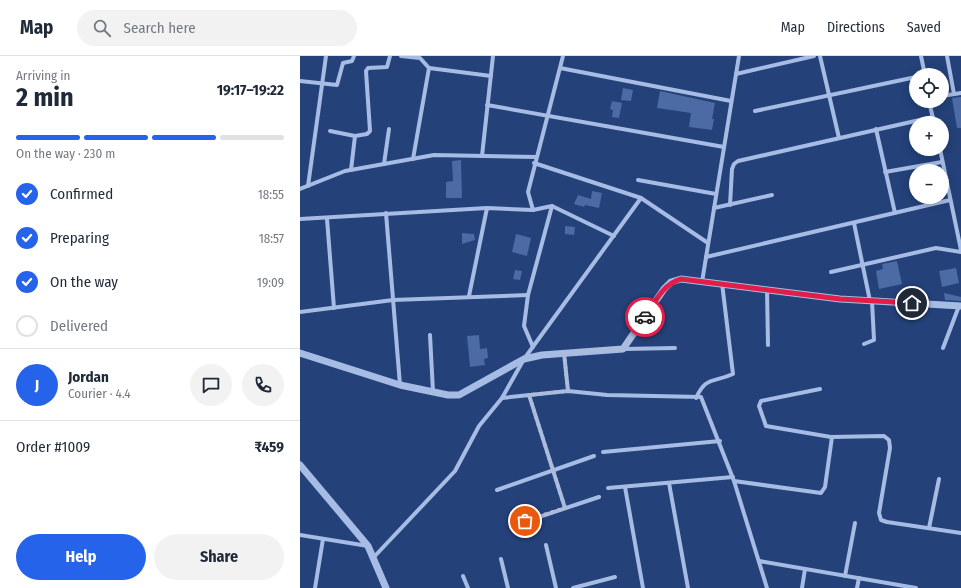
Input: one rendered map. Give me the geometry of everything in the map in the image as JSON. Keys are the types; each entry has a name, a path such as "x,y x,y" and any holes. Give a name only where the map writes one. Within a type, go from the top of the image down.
{"street":[{"path":"308,186 326,56"},
{"path":"300,81 337,85 343,63 352,61 354,56"},
{"path":"330,131 355,136 367,134 370,131 366,71 368,68 387,67 390,56"},
{"path":"402,56 420,58 429,68 491,76"},
{"path":"482,156 493,56"},
{"path":"533,210 528,192 534,163 563,56"},
{"path":"702,282 739,56"},
{"path":"736,74 814,56"},
{"path":"820,56 839,138"},
{"path":"921,56 924,68"},
{"path":"947,56 954,94"},
{"path":"414,159 429,68"},
{"path":"560,68 731,101"},
{"path":"755,111 909,79"},
{"path":"949,95 961,92"},
{"path":"487,105 724,147"},
{"path":"730,205 732,169 734,164 738,161 909,122"},
{"path":"384,164 389,129"},
{"path":"876,129 895,213"},
{"path":"351,170 355,136"},
{"path":"300,189 351,170 434,155 536,157"},
{"path":"831,272 863,266 936,248 961,251 941,156"},
{"path":"885,172 942,162"},
{"path":"534,163 641,198 708,243"},
{"path":"638,180 716,194"},
{"path":"714,208 772,196"},
{"path":"373,558 451,476 479,426 502,398 524,359 641,198"},
{"path":"706,257 950,200"},
{"path":"300,220 386,213 487,208 533,210 552,206 614,236"},
{"path":"533,347 524,326 528,295 552,206"},
{"path":"469,296 487,208"},
{"path":"386,213 400,385"},
{"path":"327,218 334,308"},
{"path":"854,223 871,301 874,340 864,344"},
{"path":"623,348 664,289 671,282 681,279 840,299 960,306 943,348"},
{"path":"696,398 701,386 706,382 733,374 722,283"},
{"path":"767,289 768,345"},
{"path":"300,312 392,300 528,295"},
{"path":"430,335 433,392"},
{"path":"300,353 400,385 448,395 459,395 524,359 542,355 623,348 675,348"},
{"path":"564,353 568,391"},
{"path":"820,389 762,401 759,403 767,427 832,437 880,435 887,438 890,448 880,516 884,522 961,532"},
{"path":"502,398 568,391 608,395 701,397 720,441 760,561 767,588"},
{"path":"529,395 565,508"},
{"path":"608,488 733,479 821,493 825,487 832,437"},
{"path":"603,452 720,441"},
{"path":"496,490 594,456"},
{"path":"300,465 368,546 386,588"},
{"path":"929,528 939,479"},
{"path":"669,483 688,588"},
{"path":"625,487 643,588"},
{"path":"512,526 599,497"},
{"path":"844,576 855,523"},
{"path":"300,535 368,546"},
{"path":"315,588 323,539"},
{"path":"546,545 556,588"},
{"path":"501,559 508,588"},
{"path":"760,561 916,588"},
{"path":"802,588 805,569"},
{"path":"463,576 468,588"},
{"path":"573,588 616,577"},
{"path":"857,588 859,578"}],"building":[{"path":"623,88 633,90 631,101 621,100"},
{"path":"660,91 715,103 712,119 714,119 712,130 689,127 691,113 657,108"},
{"path":"961,97 961,128 957,128 952,98"},
{"path":"612,101 622,103 619,118 612,117 613,110 610,109"},
{"path":"461,160 462,198 446,198 446,182 453,181 452,161"},
{"path":"592,191 602,193 599,208 585,205 584,207 574,204 578,195 591,199"},
{"path":"565,226 575,227 574,235 565,234"},
{"path":"462,233 474,234 475,240 462,244"},
{"path":"516,234 531,238 527,256 512,252"},
{"path":"897,261 902,284 879,289 876,271 883,269 882,264"},
{"path":"956,268 959,283 942,287 939,271"},
{"path":"515,270 522,271 520,280 513,279"},
{"path":"944,293 961,297 961,301 945,300"},
{"path":"479,335 480,349 487,348 488,358 484,359 485,365 470,367 467,336"}],"way so far":[{"path":"525,521 565,508 529,395 568,391 564,353 623,348 645,317"}],"route":[{"path":"645,317 664,289 671,282 681,279 840,299 912,303"}]}
